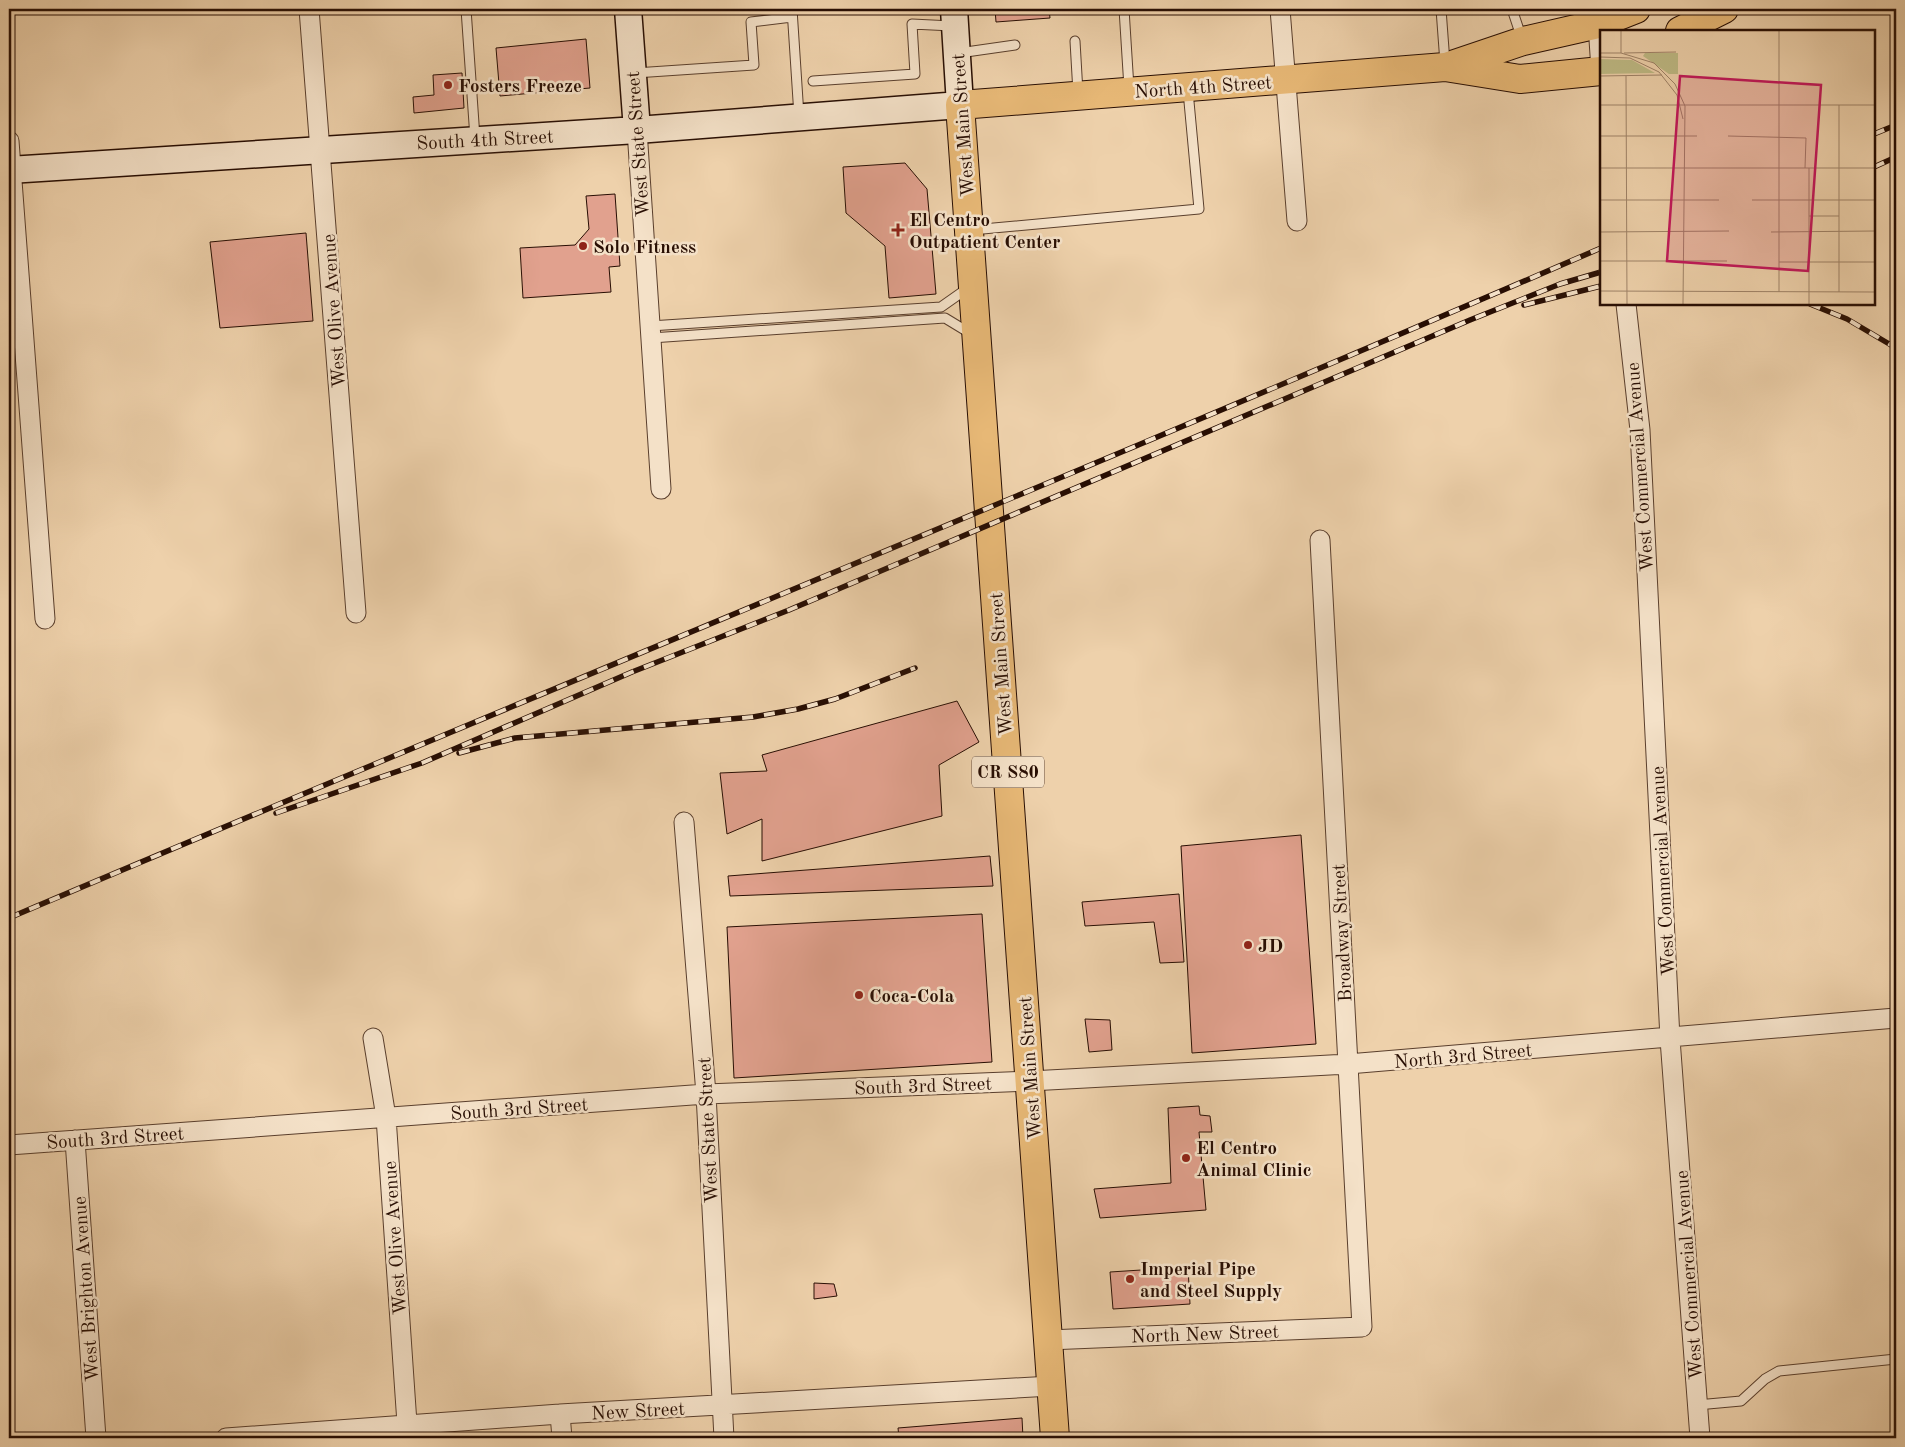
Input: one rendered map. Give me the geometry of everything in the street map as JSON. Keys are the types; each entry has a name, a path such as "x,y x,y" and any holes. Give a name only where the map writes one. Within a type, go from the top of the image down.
{"main road":[{"name":"West State Street","path":"628,9 637,130"},
{"name":"North 4th Street","path":"960,105 1445,67 1598,17 1636,9"},
{"path":"1682,30 1724,9"},
{"name":"West Main Street","path":"954,17 1055,1438"},
{"name":"North 4th Street","path":"1445,67 1520,80 1600,71"},
{"name":"South 4th Street","path":"10,169 637,130 960,105"}],"street":[{"name":"West Olive Avenue","path":"309,9 356,613"},
{"path":"1280,9 1297,221"},
{"path":"1598,17 1600,53"},
{"name":"West State Street","path":"637,130 660,489"},
{"path":"9,141 45,619"},
{"name":"West Commercial Avenue","path":"1626,305 1640,430 1670,1038 1700,1438"},
{"name":"Broadway Street","path":"1320,540 1362,1327"},
{"name":"West State Street","path":"684,822 706,1094 724,1438"},
{"name":"North 3rd Street","path":"1030,1081 1348,1064 1896,1018"},
{"name":"West Olive Avenue","path":"373,1038 386,1117 408,1432"},
{"name":"South 3rd Street","path":"9,1145 706,1094 1030,1081"},
{"name":"West Brighton Avenue","path":"74,1140 96,1438"},
{"name":"North New Street","path":"1048,1340 1362,1327"},
{"name":"New Street","path":"226,1438 408,1432 560,1414 1051,1386"},
{"path":"560,1414 562,1438"}],"lane":[{"path":"466,9 475,140"},
{"path":"1124,9 1130,92"},
{"path":"1441,9 1445,67"},
{"path":"1512,9 1523,41"},
{"path":"633,73 754,65 751,22 792,13 799,117"},
{"path":"813,81 915,74 912,24 954,17"},
{"path":"1075,41 1078,96"},
{"path":"957,53 1015,45"},
{"path":"969,230 1199,208 1187,87"},
{"path":"650,332 941,307 973,284"},
{"path":"650,332 945,318 977,337"},
{"path":"1697,1405 1741,1401 1765,1379 1779,1371 1896,1359"}],"building":[{"path":"995,9 1049,9 1050,18 996,22"},
{"path":"586,39 590,88 500,96 496,48"},
{"name":"Fosters Freeze","path":"462,73 464,108 414,113 413,97 434,95 433,75"},
{"name":"El Centro Outpatient Center","path":"905,163 927,189 936,294 889,298 885,246 846,213 843,167"},
{"name":"Solo Fitness","path":"615,194 620,266 609,267 611,292 523,298 520,248 575,245 589,229 586,196"},
{"path":"306,233 313,321 220,328 210,242"},
{"path":"957,701 979,742 939,765 942,816 762,861 762,819 727,834 720,773 767,771 762,755"},
{"name":"JD","path":"1301,835 1316,1044 1192,1053 1181,846"},
{"path":"990,856 993,886 730,896 728,876"},
{"path":"1179,894 1184,962 1160,963 1154,922 1085,926 1082,902"},
{"name":"Coca-Cola","path":"982,914 992,1062 734,1078 727,927"},
{"path":"1085,1019 1110,1020 1112,1050 1089,1052"},
{"name":"El Centro Animal Clinic","path":"1199,1106 1200,1115 1210,1116 1212,1132 1199,1132 1206,1210 1100,1218 1094,1189 1171,1183 1168,1108"},
{"path":"1188,1267 1190,1304 1113,1309 1110,1272"},
{"path":"814,1283 834,1284 837,1296 814,1299"},
{"path":"1022,1418 1023,1438 899,1438 898,1428"}],"railway":[{"path":"1875,134 1896,125"},
{"path":"1875,167 1896,157"},
{"path":"9,918 1204,417 1600,248"},
{"path":"276,813 422,763 632,672 789,610 1470,320 1560,284 1600,272"},
{"path":"1524,305 1600,286"},
{"path":"1812,305 1847,319 1896,348"},
{"path":"459,753 515,738 753,717 798,709 835,699 915,668"}],"place":[{"name":"Fosters Freeze","path":"448,85"},
{"name":"El Centro Outpatient Center","path":"898,230"},
{"name":"Solo Fitness","path":"583,246"},
{"name":"JD","path":"1248,945"},
{"name":"Coca-Cola","path":"859,995"},
{"name":"El Centro Animal Clinic","path":"1186,1158"},
{"name":"Imperial Pipe and Steel Supply","path":"1130,1279"}]}
